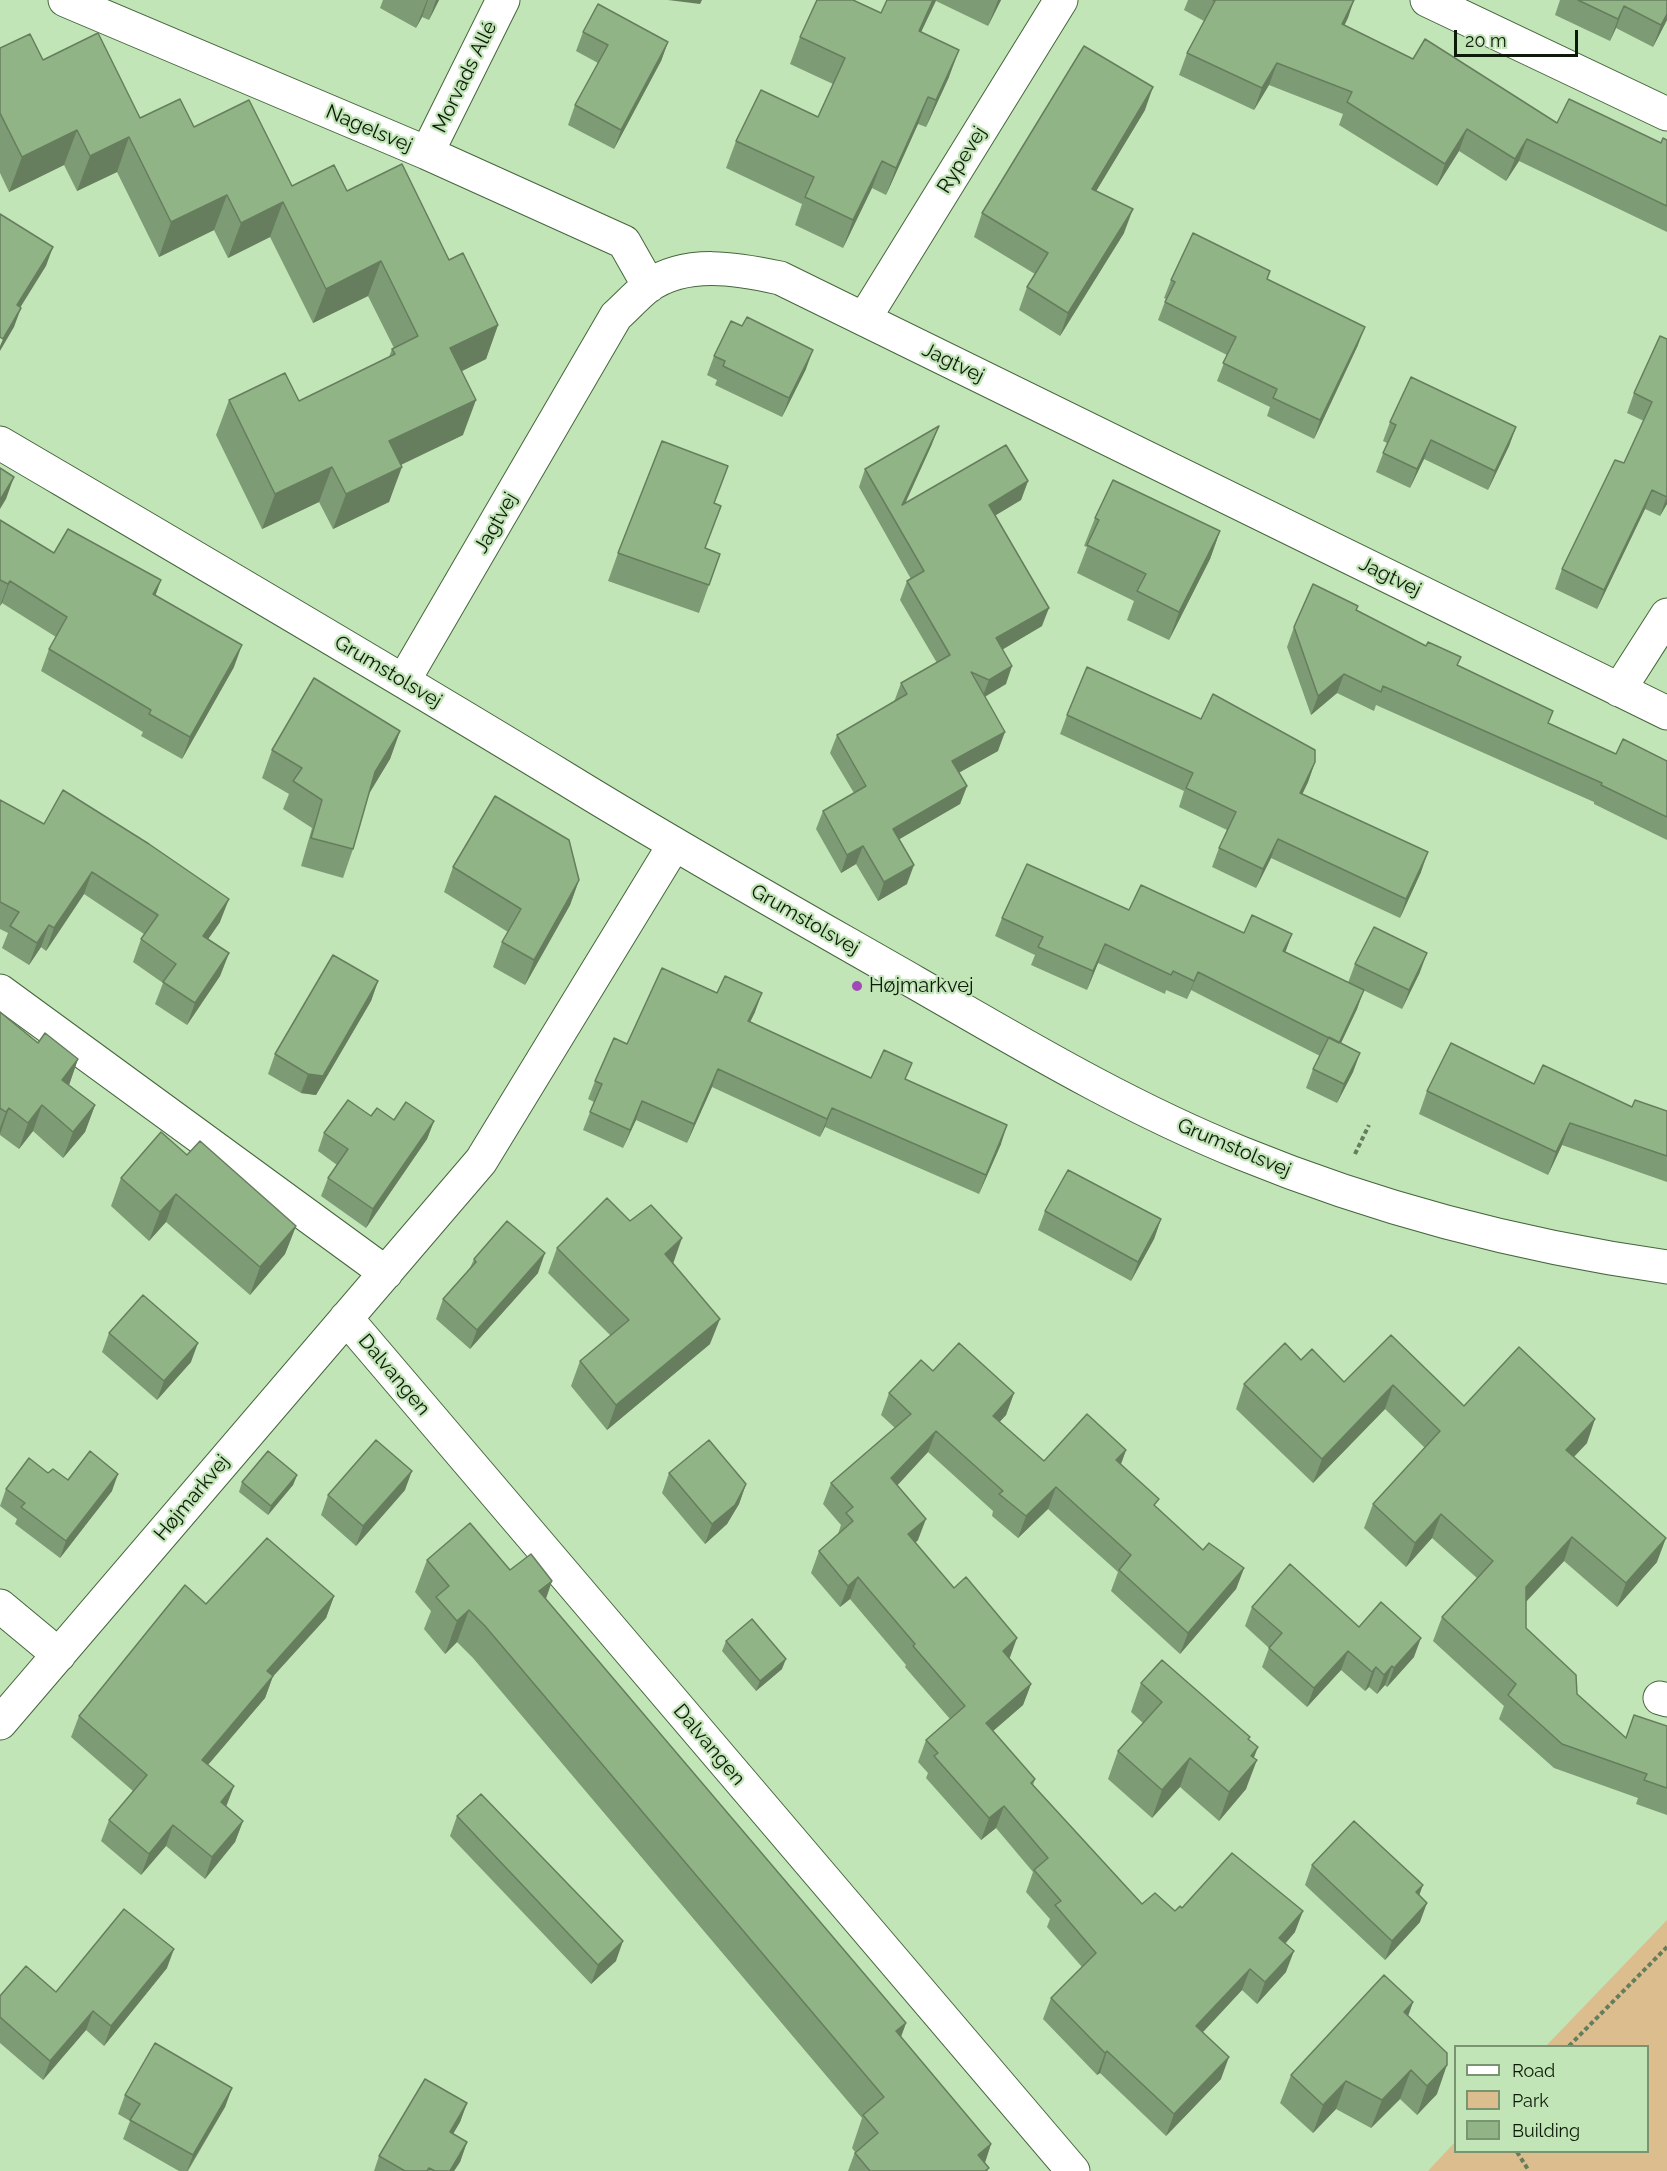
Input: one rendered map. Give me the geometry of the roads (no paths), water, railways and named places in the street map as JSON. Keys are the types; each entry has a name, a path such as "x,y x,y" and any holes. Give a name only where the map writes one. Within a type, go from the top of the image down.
{"street":[{"name":"Nagelsvej","path":"65,0 427,153 624,242 649,286"},
{"name":"Morvads Allé","path":"427,153 503,0"},
{"name":"Rypevej","path":"864,319 1061,0"},
{"path":"1427,0 1667,114"},
{"name":"Jagtvej","path":"404,680 616,316 649,286 680,272 732,268 780,278 1667,712"},
{"name":"Grumstolsvej","path":"0,443 404,680 674,845 1089,1083 1238,1152 1338,1190 1433,1220 1583,1255 1667,1267"},
{"path":"1619,690 1667,615"},
{"name":"Højmarkvej","path":"0,1723 481,1161 674,845"},
{"path":"0,991 386,1273"},
{"name":"Dalvangen","path":"346,1318 1073,2171"},
{"path":"0,1606 59,1655"}],"place":[{"name":"Højmarkvej","path":"857,986"}]}
